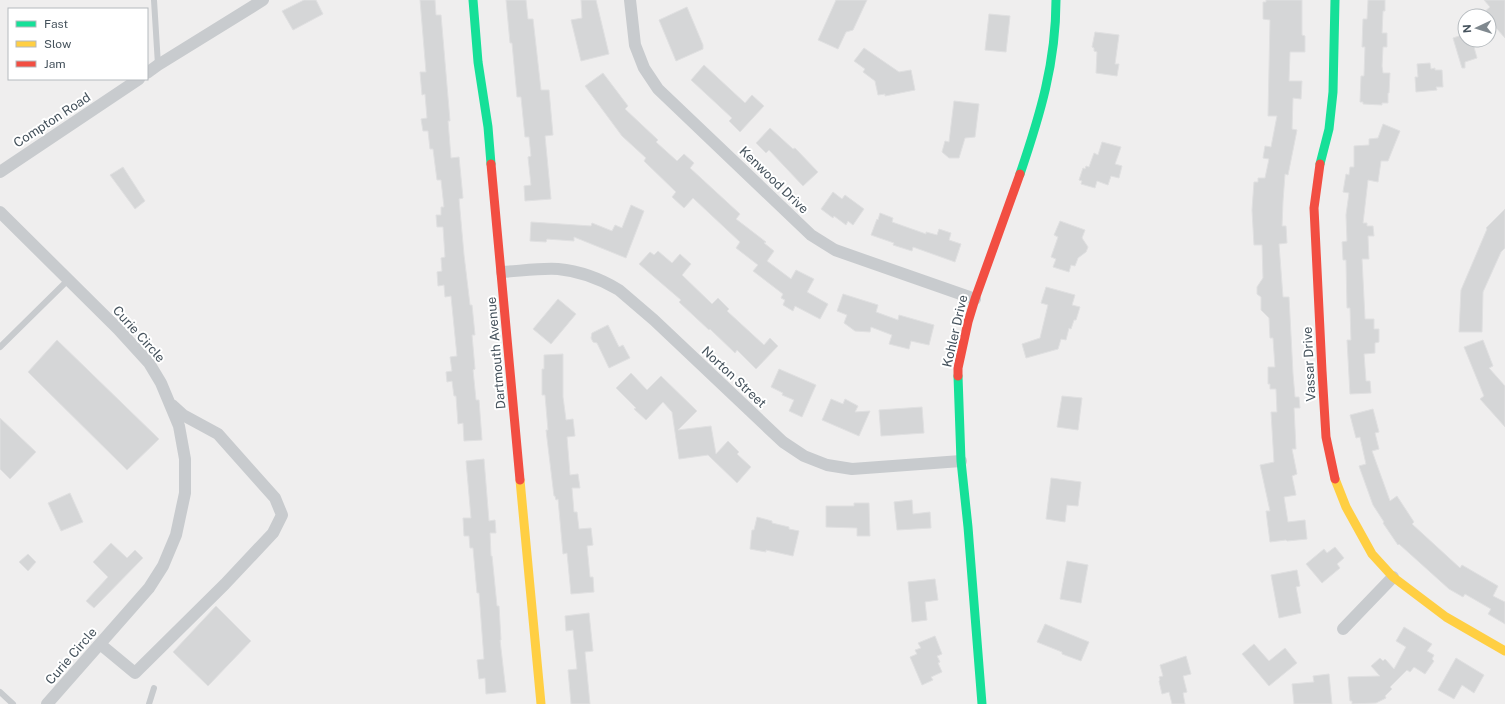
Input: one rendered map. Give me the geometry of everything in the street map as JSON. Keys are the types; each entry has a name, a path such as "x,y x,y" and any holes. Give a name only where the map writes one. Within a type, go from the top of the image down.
{"street":[{"path":"148,72 263,0"},
{"name":"Dartmouth Avenue","path":"473,0 478,62 488,127 541,704"},
{"name":"Kenwood Drive","path":"630,0 635,44 644,68 658,89 811,235 835,250 975,299"},
{"name":"Kohler Drive","path":"982,704 968,527 961,461 958,368 968,322 975,299 1032,138 1049,80 1055,47 1056,0"},
{"name":"Vassar Drive","path":"1335,0 1333,92 1329,129 1319,167 1314,208 1326,437 1333,473 1346,508 1372,554 1394,577 1446,617 1505,651"},
{"name":"Compton Road","path":"0,172 138,80"},
{"name":"Curie Circle","path":"0,212 118,329 149,363 161,383 179,426 185,459 185,493 176,535 163,566 149,588 47,704"},
{"name":"Norton Street","path":"502,272 558,269 586,274 613,286 654,320 782,442 804,456 827,465 852,469 961,461"},
{"path":"100,644 135,673 225,584 273,533 282,515 275,498 218,434 183,415 169,402"},
{"path":"1343,630 1394,577"}],"lane":[{"path":"154,0 158,65"},
{"path":"0,347 68,280"},
{"path":"149,704 154,688"},
{"path":"0,692 12,704"}],"building":[{"path":"304,0 316,0 323,14 293,30 282,11"},
{"path":"420,0 435,0 436,15 441,15 450,121 448,121 451,158 459,157 463,198 459,199 464,255 475,335 472,335 475,369 473,370 476,400 479,400 482,440 464,441 463,423 458,424 456,396 454,396 452,381 447,382 446,372 452,371 450,357 457,356 451,296 445,297 444,285 438,286 437,272 442,271 441,258 445,257 443,227 437,227 436,215 441,215 441,207 444,207 441,180 437,180 433,149 430,149 428,131 423,131 421,119 427,118 425,94 422,95 420,72 426,72"},
{"path":"506,0 526,0 528,19 533,19 541,90 549,90 553,135 545,136 551,199 525,201 524,186 531,185 528,157 531,156 529,137 525,137 521,97 517,97"},
{"path":"581,0 596,0 609,54 581,61 571,20 582,18"},
{"path":"836,0 867,0 853,30 846,32 838,49 818,40"},
{"path":"1266,0 1302,0 1302,35 1305,36 1305,52 1290,52 1289,81 1302,81 1301,99 1293,98 1292,129 1297,130 1288,175 1285,174 1283,201 1282,226 1286,226 1287,243 1279,244 1283,297 1289,297 1295,397 1299,397 1300,408 1294,408 1296,449 1292,449 1297,474 1292,476 1296,495 1284,497 1288,522 1305,520 1307,539 1270,542 1266,511 1270,511 1260,465 1274,462 1271,412 1277,412 1276,389 1270,389 1270,384 1268,384 1268,367 1275,367 1273,338 1270,338 1269,318 1261,310 1261,297 1257,294 1257,287 1263,278 1262,245 1254,245 1252,210 1254,182 1258,182 1258,178 1265,178 1269,159 1263,158 1265,146 1271,147 1277,116 1268,116 1270,20 1263,19 1263,2 1266,2"},
{"path":"1368,0 1385,0 1382,33 1387,33 1387,47 1383,47 1382,66 1383,73 1390,73 1388,103 1382,103 1382,105 1363,104 1363,102 1360,102 1361,76 1364,76 1365,47 1362,47 1363,19 1367,19"},
{"path":"1484,0 1505,0 1505,38 1497,29 1497,8 1489,8 1490,7"},
{"path":"687,7 703,45 703,49 676,61 659,20"},
{"path":"989,14 1010,16 1006,52 985,50"},
{"path":"1095,32 1119,35 1115,64 1119,64 1117,76 1096,73 1097,52 1094,51 1094,48 1092,47"},
{"path":"1457,37 1457,48 1474,48 1477,58 1465,62 1465,68 1462,68 1453,38"},
{"path":"864,48 899,72 911,70 915,90 885,96 885,94 878,95 875,81 863,72 865,69 854,61"},
{"path":"1430,63 1431,69 1435,68 1435,70 1442,70 1443,87 1436,87 1437,90 1416,92 1415,77 1418,77 1417,64"},
{"path":"704,65 745,103 752,95 764,106 740,132 729,121 732,118 691,80"},
{"path":"603,73 628,106 625,109 658,140 656,142 677,161 684,154 694,163 690,168 740,214 736,219 766,242 764,243 774,251 767,261 791,279 796,270 814,279 807,292 828,304 820,319 795,306 793,311 783,305 785,300 781,298 783,294 753,271 758,265 736,248 740,242 693,198 684,208 672,197 676,192 644,161 646,158 622,136 585,86"},
{"path":"954,101 979,104 975,137 965,138 959,158 949,158 942,152 945,141 949,142"},
{"path":"1383,124 1400,131 1388,161 1381,161 1378,182 1368,180 1363,223 1367,223 1367,226 1373,226 1374,236 1368,236 1369,259 1362,259 1365,319 1374,319 1374,329 1379,329 1379,342 1375,343 1375,353 1364,354 1366,381 1370,381 1371,393 1350,394 1347,340 1351,340 1350,308 1347,308 1346,260 1343,260 1342,242 1347,241 1346,215 1349,193 1343,192 1346,174 1349,175 1350,167 1354,167 1354,146 1369,145 1369,139 1378,138"},
{"path":"770,128 793,149 795,148 818,172 803,186 769,150 766,153 756,143"},
{"path":"1102,142 1121,147 1115,164 1122,166 1119,178 1111,176 1108,185 1097,181 1095,188 1081,184 1082,181 1079,180 1083,168 1085,169 1086,166 1089,167 1094,153 1098,155"},
{"path":"123,167 145,201 135,209 110,175"},
{"path":"833,192 842,199 845,195 864,209 853,225 848,221 846,225 821,209"},
{"path":"631,205 644,211 626,258 574,237 574,241 547,239 546,242 530,241 531,222 591,226 592,223 612,231 615,225 622,228"},
{"path":"1505,209 1505,248 1501,252 1483,292 1482,332 1459,332 1461,290 1487,229 1486,228"},
{"path":"880,213 893,218 892,222 926,234 926,232 937,235 939,229 951,233 949,240 961,244 955,262 913,247 912,251 893,245 894,243 871,235"},
{"path":"1060,221 1085,230 1082,238 1088,247 1086,252 1078,258 1075,266 1071,265 1069,272 1053,267 1056,259 1051,257 1058,237 1054,235"},
{"path":"658,251 672,263 680,254 691,264 682,275 712,304 718,298 729,309 727,311 764,345 770,338 778,346 756,369 737,350 735,353 710,329 709,330 679,302 681,300 639,264 650,252 654,255"},
{"path":"1046,287 1075,295 1072,305 1080,307 1076,320 1074,320 1071,329 1069,328 1066,340 1061,339 1058,349 1026,358 1022,344 1040,338 1048,305 1041,303"},
{"path":"843,294 878,305 876,312 898,320 899,315 934,325 929,345 911,341 909,349 889,344 892,335 871,327 870,332 855,331 844,323 847,315 837,311"},
{"path":"558,299 576,314 551,344 533,329"},
{"path":"608,325 619,347 623,345 630,358 609,368 597,343 593,342 591,338 592,333"},
{"path":"57,340 159,439 127,470 28,372"},
{"path":"1483,340 1493,366 1489,368 1505,386 1505,427 1480,399 1484,396 1464,347"},
{"path":"563,354 563,397 566,420 573,419 575,436 567,437 570,475 578,474 580,488 572,488 574,512 577,512 579,529 591,528 593,545 587,546 590,577 593,577 594,592 571,594 567,553 563,554 558,499 556,500 554,496 546,430 548,430 545,395 542,395 542,369 544,369 544,355"},
{"path":"779,369 816,385 802,417 789,411 794,400 782,395 783,393 771,387"},
{"path":"631,373 647,390 661,376 697,411 678,430 711,426 716,454 728,441 739,452 737,454 751,467 737,483 708,455 679,459 672,412 663,402 646,420 634,409 636,408 616,388"},
{"path":"1062,396 1082,398 1078,430 1057,427"},
{"path":"831,399 843,404 845,399 858,406 855,412 870,411 859,436 822,420"},
{"path":"922,407 924,433 881,436 879,410"},
{"path":"1373,409 1379,432 1375,433 1379,449 1372,451 1390,501 1397,496 1414,522 1412,524 1460,568 1462,565 1498,586 1493,596 1505,602 1505,624 1488,614 1491,609 1465,594 1463,597 1449,589 1399,544 1398,545 1383,523 1384,522 1373,505 1359,466 1366,464 1360,437 1356,438 1350,415"},
{"path":"0,418 36,452 10,479 0,469"},
{"path":"484,459 489,521 495,520 496,533 490,533 491,556 497,606 499,606 500,640 506,692 486,694 485,678 479,679 477,660 484,659 479,593 477,593 473,548 470,548 469,536 464,536 463,518 471,518 466,461"},
{"path":"1051,478 1081,482 1078,506 1067,505 1065,522 1046,519"},
{"path":"70,493 83,522 61,531 48,503"},
{"path":"912,500 913,514 930,512 931,528 897,530 894,502"},
{"path":"854,503 869,503 870,536 857,536 857,528 826,527 826,506 854,506"},
{"path":"757,517 772,521 772,523 789,527 789,529 799,531 793,556 766,550 766,552 750,549 752,530 754,530"},
{"path":"111,543 127,558 135,550 143,558 94,608 86,601 108,577 93,562"},
{"path":"1335,547 1344,558 1337,564 1340,568 1322,583 1306,564 1324,549 1327,553"},
{"path":"28,554 36,562 28,571 19,562"},
{"path":"1067,561 1088,565 1081,603 1060,599"},
{"path":"1297,570 1300,586 1296,587 1301,613 1279,618 1271,575"},
{"path":"935,579 938,600 925,602 927,620 912,622 908,582"},
{"path":"216,606 251,641 208,686 173,652"},
{"path":"589,613 593,651 585,652 590,704 571,704 568,670 577,669 573,630 566,631 565,616"},
{"path":"1045,624 1089,642 1081,661 1037,642"},
{"path":"1404,627 1432,644 1427,651 1434,655 1432,659 1434,661 1425,674 1414,667 1410,672 1407,670 1390,687 1392,689 1385,696 1386,698 1376,703 1352,704 1352,701 1350,701 1348,677 1380,676 1371,666 1380,658 1383,661 1385,659 1394,669 1406,647 1396,641"},
{"path":"935,636 942,654 937,656 942,672 931,677 933,680 922,685 910,657 917,654 915,650 921,648 918,643"},
{"path":"1254,644 1269,661 1285,648 1297,663 1269,686 1242,654"},
{"path":"1186,656 1191,674 1183,676 1187,692 1183,693 1185,704 1172,704 1169,692 1162,694 1159,677 1163,676 1160,665"},
{"path":"1456,658 1484,675 1474,693 1462,685 1454,699 1438,690"},
{"path":"1329,674 1332,704 1294,704 1292,684 1314,682 1313,676"}],"traffic: fast":[{"path":"473,0 478,62 488,127 491,164"},
{"path":"1020,174 1046,88 1053,45 1056,0"},
{"path":"1320,164 1329,129 1333,92 1335,0"},
{"path":"958,376 961,461 968,527 982,704"}],"traffic: slow":[{"path":"1335,479 1346,507 1372,554 1393,577 1446,617 1505,651"},
{"path":"520,480 541,704"}],"traffic: jam":[{"path":"491,164 520,480"},
{"path":"1320,164 1314,208 1326,437 1335,479"},
{"path":"958,376 958,368 968,322 975,299 1020,174"}]}
